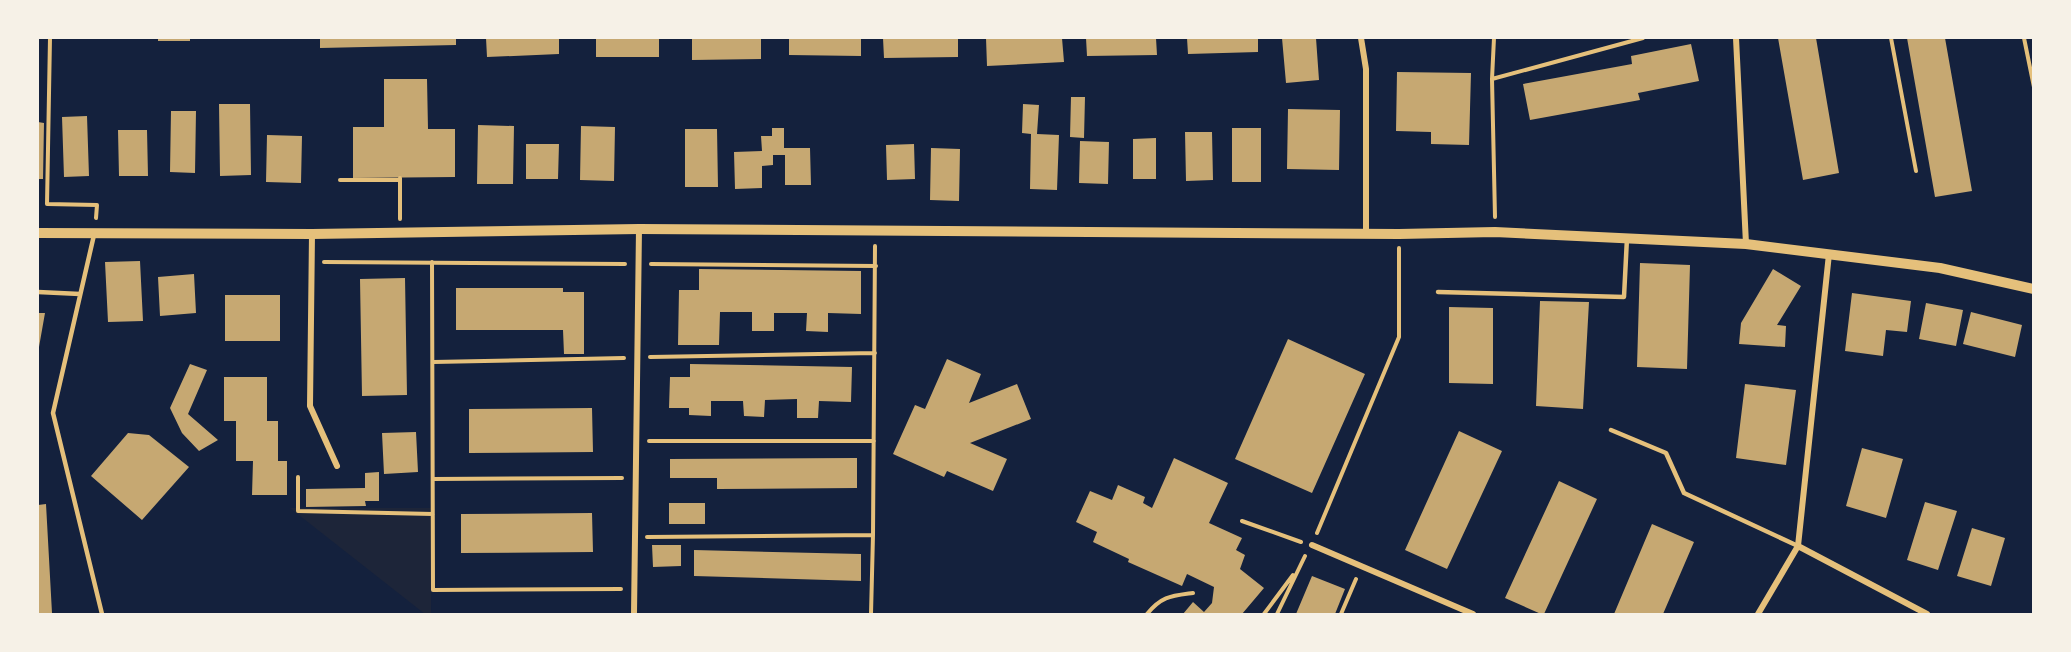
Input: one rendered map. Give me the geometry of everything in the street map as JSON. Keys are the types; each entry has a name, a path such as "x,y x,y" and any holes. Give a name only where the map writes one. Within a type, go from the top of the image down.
{"street":[{"path":"1361,38 1366,69 1366,233"},
{"path":"1736,38 1746,244"},
{"path":"38,233 312,234 639,229 1399,234 1495,232 1746,244 1940,268 2034,289"},
{"path":"634,615 639,229"},
{"path":"312,234 310,406 337,466"},
{"path":"1758,615 1798,546 1829,254"},
{"path":"1312,545 1473,615"},
{"path":"1798,546 1927,615"}],"lane":[{"path":"94,234 53,413 102,615"},
{"path":"1438,292 1624,297 1627,238"},
{"path":"38,292 80,294"},
{"path":"1611,430 1666,453 1684,493 1798,546"}],"path":[{"path":"50,38 47,204 97,205 94,234"},
{"path":"1494,38 1492,79 1495,232"},
{"path":"1492,79 1643,38"},
{"path":"1891,38 1916,171"},
{"path":"2024,38 2034,87"},
{"path":"340,180 400,179 400,233"},
{"path":"871,615 875,230"},
{"path":"1264,615 1312,545 1399,337 1399,234"},
{"path":"311,261 876,266"},
{"path":"432,262 433,590 634,588"},
{"path":"636,441 874,441"},
{"path":"298,477 298,511 433,514"},
{"path":"434,479 635,478"},
{"path":"1242,521 1312,545"},
{"path":"635,537 873,535"},
{"path":"1277,615 1299,567"},
{"path":"1341,615 1361,567"},
{"path":"1147,615 1156,604 1168,596 1193,594"}],"shaded area":[{"path":"290,508 432,508 431,614 425,614"}],"building":[{"path":"158,38 190,38 190,41 158,41"},
{"path":"320,38 456,38 456,45 320,48"},
{"path":"486,38 559,38 559,54 487,57"},
{"path":"596,38 659,38 659,57 596,57"},
{"path":"692,38 761,38 761,59 692,60"},
{"path":"789,38 861,38 861,56 789,55"},
{"path":"883,38 958,38 958,57 884,58"},
{"path":"986,38 1062,38 1064,62 987,66"},
{"path":"1086,38 1156,38 1157,55 1087,56"},
{"path":"1187,38 1258,38 1258,52 1188,54"},
{"path":"1282,38 1316,38 1319,80 1286,83"},
{"path":"1778,38 1816,38 1839,173 1803,180"},
{"path":"1907,38 1945,38 1972,191 1935,197"},
{"path":"1691,44 1699,81 1638,93 1640,100 1530,120 1523,84 1632,64 1631,56"},
{"path":"1397,72 1471,73 1469,145 1431,144 1431,132 1396,131"},
{"path":"384,79 427,79 428,129 455,129 455,177 353,178 353,127 384,127"},
{"path":"1071,97 1085,97 1084,138 1070,137"},
{"path":"219,104 250,104 251,175 220,176"},
{"path":"1023,104 1039,105 1037,134 1059,135 1057,190 1030,189 1031,134 1022,133"},
{"path":"1288,109 1340,110 1339,170 1287,169"},
{"path":"171,111 196,111 195,173 170,172"},
{"path":"87,116 89,176 64,177 62,117"},
{"path":"38,122 44,123 43,179 38,179"},
{"path":"478,125 514,126 513,184 477,184"},
{"path":"581,126 615,127 614,181 580,180"},
{"path":"772,128 784,128 784,148 810,148 811,185 785,185 785,155 773,155 773,165 762,166 762,188 735,189 734,152 762,151 761,136 772,136"},
{"path":"1232,128 1261,128 1261,182 1232,182"},
{"path":"685,129 717,129 718,187 685,187"},
{"path":"118,130 147,130 148,176 119,176"},
{"path":"1185,132 1212,132 1213,180 1186,181"},
{"path":"267,135 302,136 301,183 266,182"},
{"path":"1156,138 1156,179 1133,179 1133,139"},
{"path":"1080,141 1109,142 1108,184 1079,183"},
{"path":"526,144 559,144 558,179 526,179"},
{"path":"914,144 915,179 887,180 886,145"},
{"path":"931,148 960,149 959,201 930,200"},
{"path":"140,261 143,321 108,322 105,262"},
{"path":"1640,263 1690,265 1687,369 1637,367"},
{"path":"699,269 861,271 861,314 828,313 828,332 806,331 807,313 774,313 774,331 752,331 752,312 720,312 719,345 678,345 679,290 699,290"},
{"path":"1773,269 1801,286 1777,325 1786,326 1785,347 1739,344 1741,323"},
{"path":"194,274 196,313 160,316 158,277"},
{"path":"405,278 407,395 362,396 360,279"},
{"path":"456,288 563,288 563,292 584,292 584,354 564,354 563,330 456,330"},
{"path":"1852,293 1911,301 1907,332 1886,330 1883,356 1845,351"},
{"path":"225,295 280,295 280,341 225,341"},
{"path":"1540,301 1589,302 1583,409 1536,406"},
{"path":"1926,303 1963,310 1956,346 1919,339"},
{"path":"1449,307 1493,308 1493,384 1449,383"},
{"path":"1971,312 2022,325 2015,357 1963,344"},
{"path":"38,313 45,313 39,347 38,347"},
{"path":"1288,339 1365,374 1312,493 1235,459"},
{"path":"947,359 981,374 969,403 1017,384 1031,419 970,443 1007,459 993,491 947,471 944,477 893,454 915,405 925,409"},
{"path":"190,364 207,370 188,414 218,440 199,451 182,433 170,408"},
{"path":"690,364 852,367 851,402 819,401 818,418 797,418 797,399 765,400 764,417 744,416 743,401 711,401 711,416 689,415 689,408 669,408 670,377 690,377"},
{"path":"224,377 267,377 267,421 278,421 278,461 287,461 287,495 252,495 253,461 236,461 236,421 224,421"},
{"path":"1745,384 1796,390 1786,465 1736,458"},
{"path":"592,408 593,452 469,453 469,409"},
{"path":"1459,431 1502,451 1447,569 1405,550"},
{"path":"416,432 418,472 384,474 382,433"},
{"path":"128,433 149,435 189,467 142,520 91,476"},
{"path":"1862,448 1903,459 1886,518 1846,506"},
{"path":"857,458 857,488 717,489 717,478 670,478 670,459"},
{"path":"1174,458 1228,483 1209,523 1242,538 1236,550 1245,555 1240,569 1264,588 1242,614 1183,614 1193,602 1204,612 1212,603 1214,587 1187,574 1182,586 1128,562 1129,559 1093,542 1097,532 1076,522 1090,491 1112,500 1118,485 1145,497 1143,503 1152,508"},
{"path":"379,472 379,501 365,501 366,506 306,507 306,489 365,488 365,473"},
{"path":"1559,481 1597,499 1544,614 1541,614 1505,598"},
{"path":"1925,502 1957,511 1938,570 1907,560"},
{"path":"669,503 705,503 705,524 669,524"},
{"path":"46,504 52,613 38,613 38,505"},
{"path":"592,513 593,552 461,553 461,514"},
{"path":"1652,524 1694,542 1663,614 1614,614"},
{"path":"1972,528 2005,538 1991,586 1957,576"},
{"path":"652,545 681,545 681,566 653,567"},
{"path":"694,550 861,554 861,581 694,576"},
{"path":"1312,576 1345,589 1335,614 1296,614"}]}
